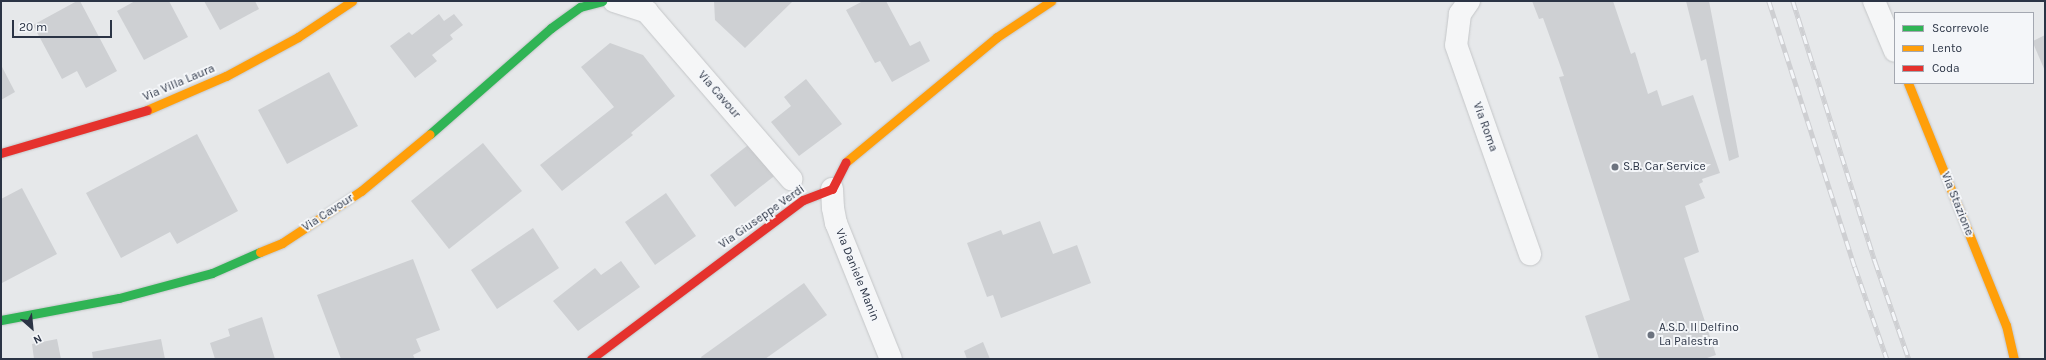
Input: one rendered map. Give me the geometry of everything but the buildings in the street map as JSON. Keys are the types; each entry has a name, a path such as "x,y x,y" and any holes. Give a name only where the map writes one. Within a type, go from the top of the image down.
{"street":[{"name":"Via Villa Laura","path":"1,154 157,107 239,69 298,37 352,1"},
{"name":"Via Cavour","path":"1,320 119,298 212,273 282,243 361,191 462,108 550,28 580,7 602,1"},
{"name":"Via Cavour","path":"614,1 652,6 791,179"},
{"path":"832,188 845,163 871,140 997,37 1051,1"},
{"name":"Via Roma","path":"1469,1 1460,14 1456,45 1530,254"},
{"path":"1874,1 1894,49"},
{"name":"Via Stazione","path":"1908,84 2006,325 2026,359"},
{"name":"Via Giuseppe Verdi","path":"591,359 803,200 832,188"},
{"name":"Via Daniele Manin","path":"832,188 833,208 836,223 891,359"},
{"name":"Via Stazione","path":"2006,325 2014,359"}],"railway":[{"path":"1769,1 1855,267 1887,359"},
{"path":"1793,1 1875,261 1909,359"}],"traffic: fast":[{"path":"430,134 551,28 580,7 602,1"},
{"path":"1,320 119,298 212,273 260,252"}],"traffic: slow":[{"path":"147,110 226,76 298,37 352,1"},
{"path":"846,162 997,37 1051,1"},
{"path":"1908,84 2006,325 2014,359"},
{"path":"260,252 282,243 361,191 430,134"}],"traffic: jam":[{"path":"1,153 147,110"},
{"path":"591,359 803,200 832,189 846,162"}],"place":[{"name":"S.B. Car Service","path":"1615,167"},
{"name":"A.S.D. Il Delfino La Palestra","path":"1651,335"}]}
